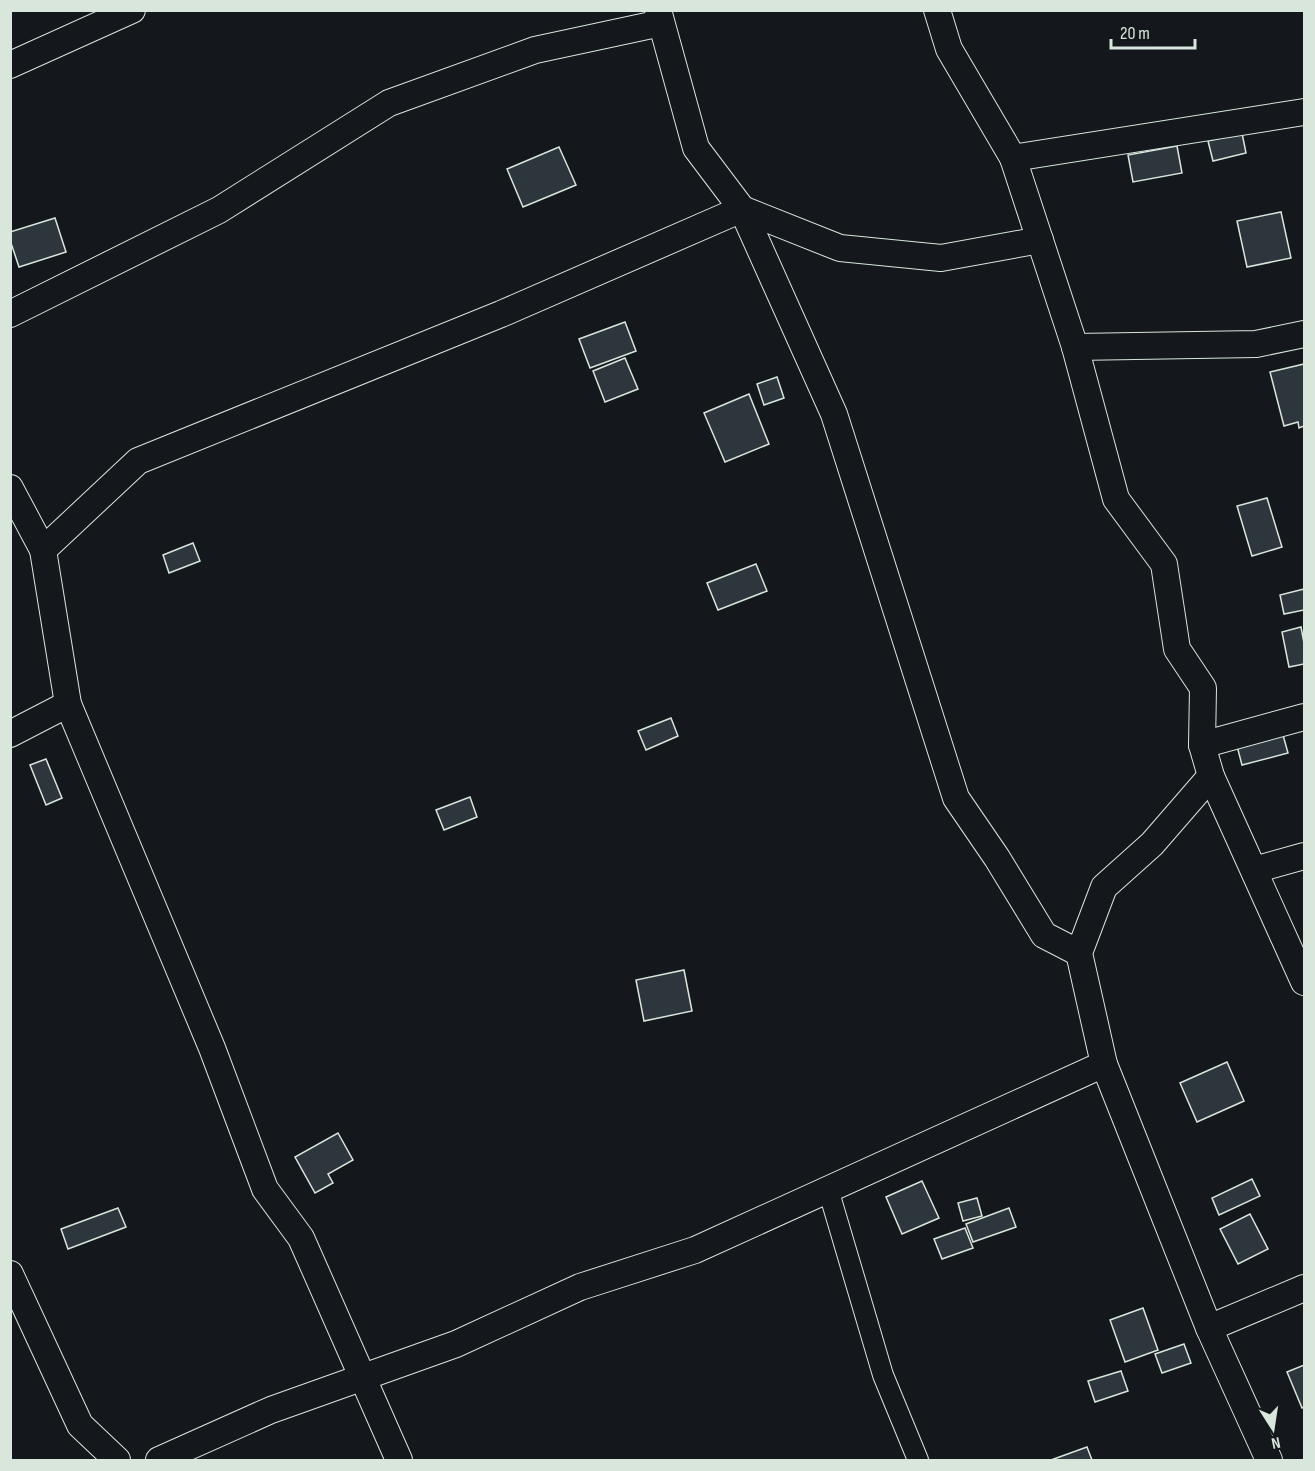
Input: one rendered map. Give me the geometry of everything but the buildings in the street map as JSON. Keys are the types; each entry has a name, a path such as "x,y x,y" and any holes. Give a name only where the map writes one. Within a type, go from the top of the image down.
{"street":[{"path":"10,65 132,10"},
{"path":"937,10 949,49 1013,158 1075,347 1116,499 1164,564 1177,649 1203,688 1202,745 1211,776 1305,982"},
{"path":"10,314 219,210 389,103 535,50 659,17 696,148 742,209 834,414 956,798 997,858 1044,935 1079,953"},
{"path":"1013,158 1305,112"},
{"path":"43,550 138,461 501,314 742,209 840,248 941,258 1040,240"},
{"path":"1075,347 1256,344 1305,334"},
{"path":"10,488 43,550 68,704 212,1047 265,1189 301,1238 399,1461"},
{"path":"10,734 68,704"},
{"path":"1202,745 1305,717"},
{"path":"1211,776 1152,844 1104,887 1079,953 1104,1064 1209,1328 1269,1461"},
{"path":"1254,870 1305,856"},
{"path":"159,1461 271,1410 456,1344 580,1287 695,1250 1104,1064"},
{"path":"828,1189 883,1375 918,1461"},
{"path":"10,1274 80,1425 117,1461"},
{"path":"1209,1328 1305,1288"}]}
